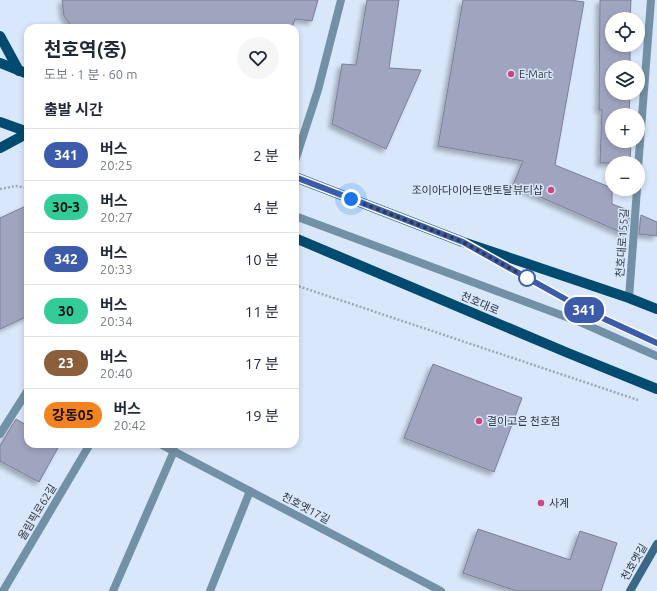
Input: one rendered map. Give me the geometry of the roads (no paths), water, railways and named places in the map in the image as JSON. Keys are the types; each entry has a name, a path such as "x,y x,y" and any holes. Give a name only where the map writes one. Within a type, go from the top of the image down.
{"main road":[{"path":"0,36 24,72"},
{"path":"0,63 24,72"},
{"path":"0,122 24,131"},
{"path":"0,148 24,134"},
{"path":"299,179 463,242 629,298 657,309"},
{"name":"천호대로","path":"299,240 657,389"}],"street":[{"path":"299,149 318,90 341,0"},
{"path":"639,156 651,0"},
{"name":"천호대로155길","path":"629,298 636,196"},
{"path":"299,217 580,322 657,356"},
{"path":"463,242 585,310 657,343"},
{"path":"0,434 24,396"},
{"name":"올림픽로62길","path":"3,591 88,448"},
{"name":"천호옛17길","path":"168,448 441,591"},
{"path":"113,591 174,451"},
{"path":"210,591 250,491"},
{"name":"천호옛길","path":"630,591 657,544"}],"place":[{"name":"E-Mart","path":"511,74"},
{"name":"조이아다이어트앤토탈뷰티샵","path":"551,190"},
{"name":"결이고은 천호점","path":"479,421"},
{"name":"사계","path":"541,503"}]}
